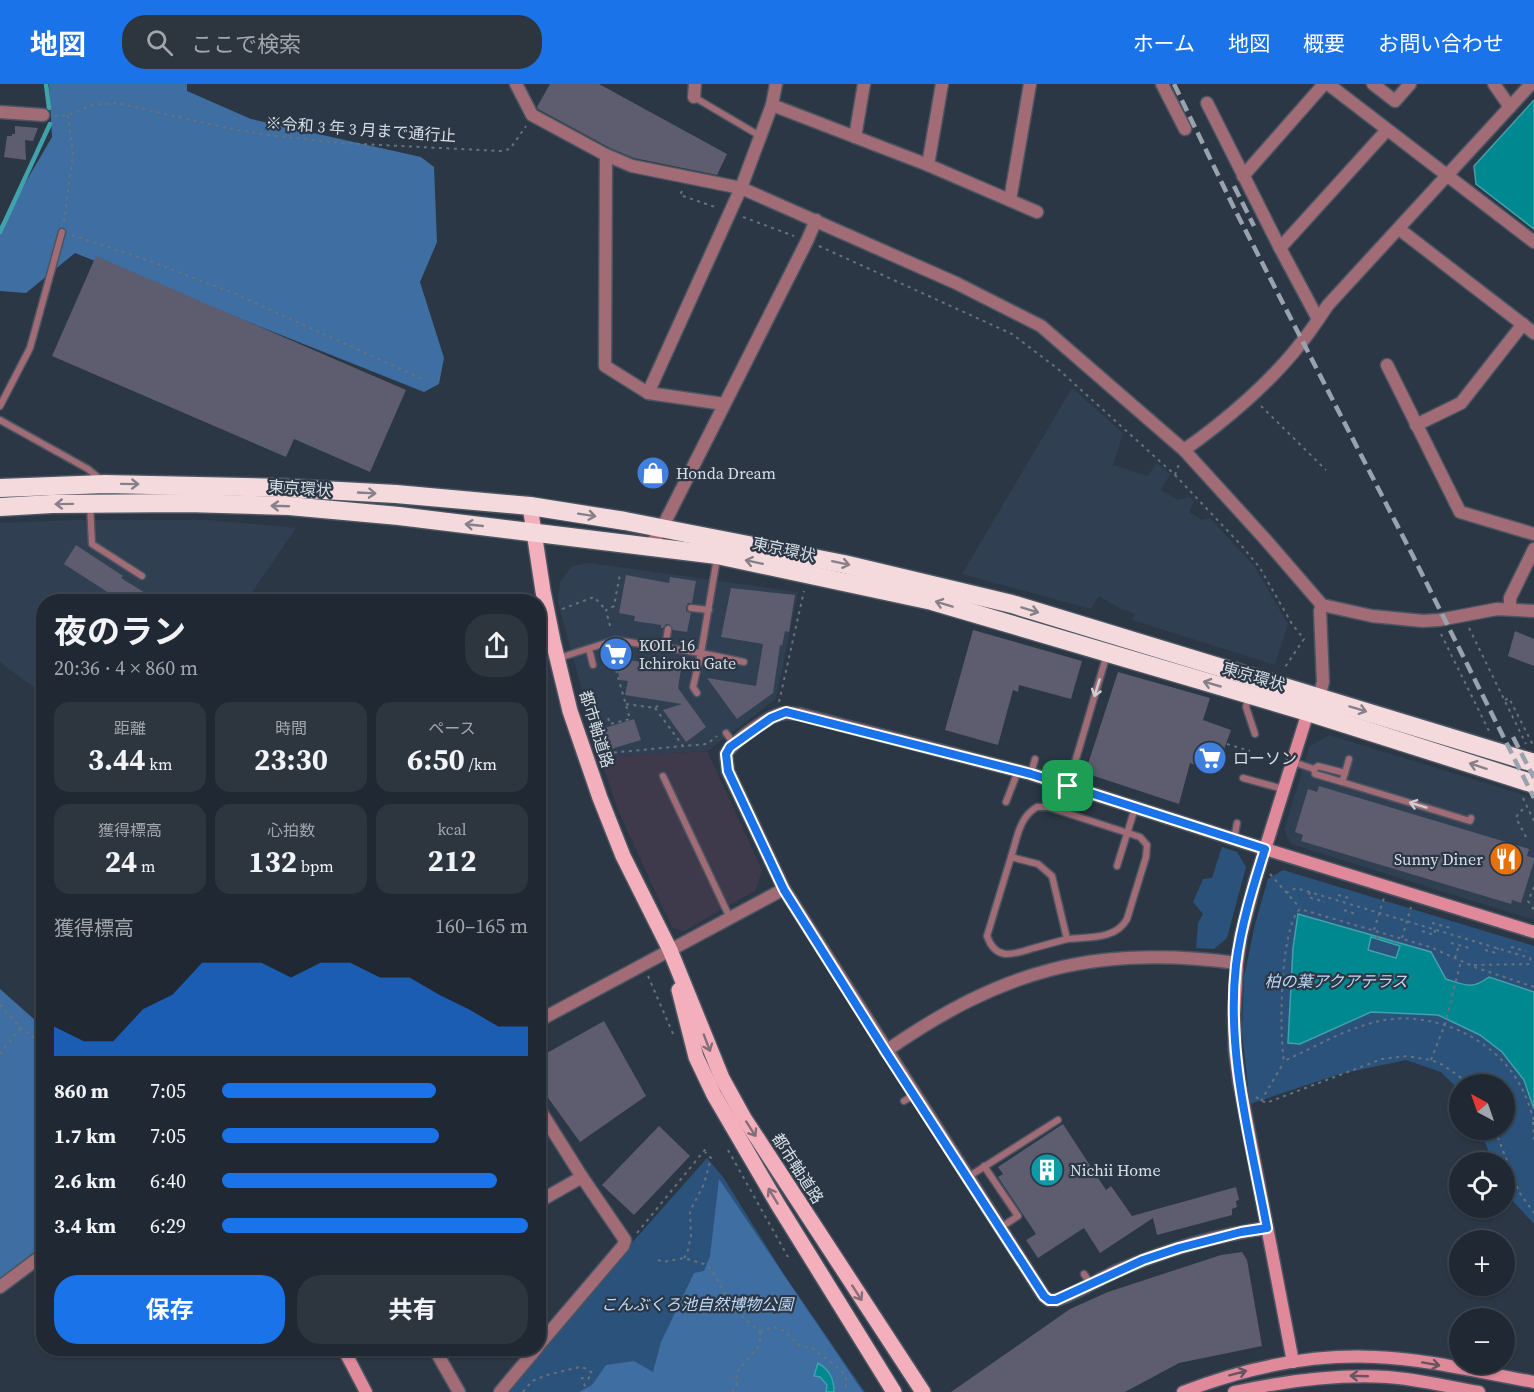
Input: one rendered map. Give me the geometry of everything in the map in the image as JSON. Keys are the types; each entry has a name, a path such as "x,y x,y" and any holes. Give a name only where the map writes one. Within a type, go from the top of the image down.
{"highway":[{"name":"東京環状","path":"0,488 105,484 285,488 396,494 530,506 662,528 844,564 1012,604 1274,684 1532,757"},
{"name":"東京環状","path":"0,507 187,503 289,506 532,531 717,555 932,601 1308,712 1528,790"}],"main road":[{"name":"都市軸道路","path":"530,506 532,531 544,594"},
{"name":"都市軸道路","path":"546,604 570,711 600,798 623,856 670,950 722,1078 744,1118 923,1392"},
{"name":"都市軸道路","path":"670,950 684,1016 703,1075 777,1203 894,1392"}],"street":[{"path":"516,84 532,115 606,155 632,166 741,188 956,283 1041,326 1184,450 1322,605 1372,616 1423,621 1510,608 1534,611"},
{"path":"694,97 695,84"},
{"path":"648,393 741,188 772,105 776,84"},
{"path":"855,137 864,84"},
{"path":"928,165 942,84"},
{"path":"1010,200 1030,84"},
{"path":"1162,84 1185,129"},
{"path":"1243,176 1326,84 1534,242"},
{"path":"1373,84 1395,100 1410,84"},
{"path":"1494,84 1510,107"},
{"path":"1184,450 1265,383 1300,344 1328,305 1531,84"},
{"path":"1207,103 1318,319"},
{"path":"772,105 928,165 1037,212"},
{"path":"0,112 44,116"},
{"path":"1280,248 1387,130"},
{"path":"606,155 606,366 648,393 724,405"},
{"path":"650,546 662,528 816,220"},
{"path":"1399,229 1534,333"},
{"path":"1416,424 1461,403 1523,324"},
{"path":"1387,365 1460,512 1534,534"},
{"path":"1510,608 1510,598 1534,549"},
{"path":"1319,697 1323,682 1320,611 1322,605"},
{"path":"1267,1228 1241,1232 1179,1248 1087,1278 1063,1298 1049,1300 1037,1287 967,1178 909,1098 886,1052 784,890 728,771 726,754 734,744 771,718 786,712 1031,774 1233,840 1534,932"},
{"path":"1293,1362 1235,1051 1234,1015 1237,963 1248,906 1308,712"},
{"path":"546,1017 784,890"},
{"path":"886,1052 959,1004 1048,970 1106,959 1143,956 1187,957 1237,963"},
{"path":"546,1121 625,1240 623,1246 546,1337"},
{"path":"546,1197 582,1177"},
{"path":"0,1287 36,1260"},
{"path":"347,1356 366,1392"},
{"path":"439,1356 459,1392"},
{"path":"500,1392 524,1356"},
{"path":"1183,1392 1232,1375 1293,1362 1341,1357 1408,1360 1534,1382"},
{"path":"1234,1392 1292,1380 1353,1376 1390,1377 1479,1392"}],"lane":[{"path":"694,97 760,136"},
{"path":"0,406 30,348 62,232"},
{"path":"0,420 88,469 105,484"},
{"path":"90,504 92,544 142,576"},
{"path":"697,693 693,687 709,610 717,555"},
{"path":"692,608 709,610"},
{"path":"665,648 668,629"},
{"path":"558,658 615,640 744,662"},
{"path":"589,649 593,665"},
{"path":"1068,786 1107,654"},
{"path":"1249,695 1246,707 1255,734"},
{"path":"726,733 734,744"},
{"path":"1031,774 1035,759"},
{"path":"1342,782 1349,759"},
{"path":"1293,762 1314,769 1318,766 1345,774"},
{"path":"1314,769 1315,774 1470,821 1471,818"},
{"path":"1006,802 1018,771"},
{"path":"663,776 730,918"},
{"path":"1243,778 1284,790"},
{"path":"1037,807 1048,807 1128,832 1140,837 1146,845 1146,858 1123,927 1113,934 1067,939 1009,955 991,946 987,936 1011,857 1022,821 1027,813 1037,807"},
{"path":"1117,866 1135,808"},
{"path":"1233,840 1237,823"},
{"path":"1011,857 1038,864 1052,876 1067,939"},
{"path":"967,1178 1058,1120"},
{"path":"984,1166 1018,1216 999,1228"}],"path":[{"name":"※令和 3 年 3 月まで通行止","path":"62,232 73,153 68,115 92,105 117,103 227,128 275,136 501,151 510,149 532,115"},
{"path":"687,177 680,195 807,241 1012,334 1058,369 1175,475 1260,568 1292,624 1304,639 1274,684"},
{"path":"62,232 144,259 231,292 425,380"},
{"path":"1250,396 1326,470"},
{"path":"606,610 614,606 620,574"},
{"path":"779,702 806,583"},
{"path":"559,610 594,597 606,610 610,626"},
{"path":"1462,615 1532,757"},
{"path":"1434,620 1494,741"},
{"path":"608,718 610,724 630,718 613,654"},
{"path":"1504,700 1509,698 1532,743"},
{"path":"626,704 655,708 659,705"},
{"path":"655,708 683,746"},
{"path":"603,754 707,744 717,736"},
{"path":"1227,744 1250,751"},
{"path":"1528,790 1527,807 1534,821"},
{"path":"1526,837 1516,818 1519,812 1527,807"},
{"path":"1266,870 1300,909 1430,947 1471,965 1534,987"},
{"path":"1528,883 1534,887 1528,901 1534,910"},
{"path":"1287,893 1296,888 1310,892 1530,958 1533,964 1471,965"},
{"path":"1310,892 1308,897 1325,902"},
{"path":"1339,901 1339,895 1349,898"},
{"path":"1374,930 1384,896"},
{"path":"1402,938 1412,904"},
{"path":"1284,1061 1281,1047 1281,996 1287,947 1295,913 1300,909"},
{"path":"1344,910 1358,915"},
{"path":"1432,923 1449,928 1446,933"},
{"path":"1422,932 1434,935 1435,930"},
{"path":"1377,939 1379,932"},
{"path":"1394,944 1396,937"},
{"path":"1450,943 1469,948"},
{"path":"1455,958 1459,945"},
{"path":"1511,947 1526,951"},
{"path":"1485,950 1496,953 1498,948"},
{"path":"1514,953 1515,948"},
{"path":"1431,1060 1445,1022 1461,961"},
{"path":"0,1005 21,1028 36,1039"},
{"path":"1261,1101 1284,1061 1373,1022 1402,1018 1445,1022 1498,1057 1519,1083 1534,1122"},
{"path":"0,1054 21,1028"},
{"path":"1254,1106 1382,1059 1407,1056 1431,1060 1456,1074"},
{"path":"1252,1095 1266,1103"},
{"path":"1532,1116 1534,1140"},
{"path":"1499,1140 1519,1192 1534,1212"},
{"path":"625,1240 631,1240 708,1146"},
{"path":"684,1258 691,1236 690,1211 704,1184 711,1158 704,1152"},
{"path":"658,1260 663,1262 684,1258 704,1264 711,1269 734,1308 760,1332 760,1345 736,1373 737,1384 732,1392"},
{"path":"760,1332 773,1327 792,1336 800,1346 812,1348 831,1365 842,1371 846,1377 846,1392"},
{"path":"523,1392 532,1381 580,1367 592,1373 588,1379 582,1378 587,1392"}],"shaded area":[{"path":"1534,100 1534,229 1476,184 1474,166"},
{"path":"1072,388 1123,433 1113,465 1148,476 1156,463 1170,474 1161,490 1178,500 1190,497 1194,502 1189,512 1202,520 1210,518 1255,567 1288,624 1275,665 1132,620 1135,614 1099,596 1091,609 962,574"},
{"path":"76,520 210,520 296,528 251,594 36,594 36,689 0,662 0,523"},
{"path":"590,563 798,592 776,699 707,751 600,757 558,602 560,582 572,566"},
{"path":"1329,735 1534,798 1534,920 1291,844 1284,830 1310,746"},
{"path":"707,751 762,870 756,890 684,931 673,928 660,902 618,810 600,757"},
{"path":"1298,914 1431,952 1446,979 1473,985 1489,977 1534,992 1534,1109 1524,1080 1502,1052 1480,1035 1438,1015 1371,1012 1300,1044 1288,1043 1293,948","holes":["1371,937 1400,946 1396,958 1368,950"]},
{"path":"818,1363 831,1375 834,1392 826,1392 827,1385 820,1377 814,1376"}],"green space":[{"path":"49,84 187,84 187,91 251,119 421,157 434,167 437,242 420,282 444,358 439,384 424,392 75,253 26,293 0,291 0,226 52,137"},
{"path":"1222,847 1237,852 1246,867 1227,938 1214,949 1196,948 1198,923 1203,914 1193,902 1203,879 1212,878"},
{"name":"柏の葉アクアテラス","path":"1283,870 1534,946 1534,1224 1515,1203 1515,1152 1489,1152 1484,1140 1515,1140 1515,1074 1449,1074 1449,1080 1441,1072 1406,1060 1340,1074 1250,1104 1242,1032 1244,977 1255,924 1268,879"},
{"path":"0,989 36,1021 36,1251 0,1279"},
{"name":"こんぶくろ池自然博物公園","path":"707,1158 723,1177 785,1276 865,1392 508,1392 536,1356 546,1356 546,1344 576,1306"},
{"path":"719,1179 863,1392 834,1392 834,1381 826,1368 820,1377 827,1385 826,1392 579,1392 592,1385 606,1365 634,1361 653,1372 661,1342 694,1273 704,1271 710,1256"}],"building":[{"path":"550,84 599,84 727,154 717,175 634,158 610,148 538,109"},
{"path":"15,126 38,128 33,141 25,140 26,160 4,157 7,136 15,134"},
{"path":"96,256 406,390 370,472 294,439 286,457 52,356"},
{"path":"76,545 147,594 111,594 64,564"},
{"path":"626,575 669,583 670,577 696,581 692,603 688,603 686,607 686,611 691,613 687,632 673,630 669,624 661,628 661,625 634,621 635,616 619,613"},
{"path":"731,588 795,595 789,632 785,631 782,646 780,645 773,693 737,719 707,678 756,686 763,644 721,637"},
{"path":"973,630 1082,661 1071,699 1019,685 1018,692 1013,690 998,745 945,730"},
{"path":"1515,631 1534,639 1534,666 1508,656"},
{"path":"629,660 681,669 678,688 706,727 686,742 663,710 682,704 625,695 628,681 620,680 617,669"},
{"path":"1118,672 1210,698 1203,720 1231,730 1216,772 1190,763 1179,804 1085,773"},
{"path":"634,719 641,740 604,751 598,730"},
{"path":"1319,786 1529,849 1527,856 1534,858 1534,861 1521,903 1512,900 1511,904 1301,841 1303,835 1295,832 1308,789 1317,792"},
{"path":"604,1021 646,1096 580,1142 546,1095 546,1054"},
{"path":"1063,1124 1106,1190 1111,1186 1132,1216 1236,1187 1239,1200 1236,1201 1237,1207 1232,1209 1232,1215 1157,1235 1153,1218 1100,1253 1084,1228 1038,1258 1026,1240 1036,1234 998,1177 1003,1174 998,1167"},
{"path":"659,1126 690,1156 634,1215 602,1185"},
{"path":"1242,1252 1247,1260 1262,1346 1179,1363 1125,1392 951,1392 1070,1309 1108,1292 1221,1255"}],"waterway":[{"path":"46,84 49,108"},
{"path":"0,232 50,124"}],"railway":[{"path":"1174,84 1235,210 1413,556 1534,798"},
{"path":"1234,186 1254,226"},
{"path":"1513,737 1534,778"}],"place":[{"name":"Honda Dream","path":"653,473"},
{"name":"KOIL 16 Ichiroku Gate","path":"616,654"},
{"name":"ローソン","path":"1210,758"},
{"name":"Sunny Diner","path":"1506,859"},
{"name":"Nichii Home","path":"1047,1170"}],"route":[{"path":"786,712 1018,771 1068,786 1265,849 1241,935 1234,987 1234,1015 1239,1081 1267,1228 1214,1238 1179,1248 1143,1260 1090,1283 1063,1298 1049,1300 1037,1287 784,890 728,771 726,754 730,747 771,718 786,712"}]}
